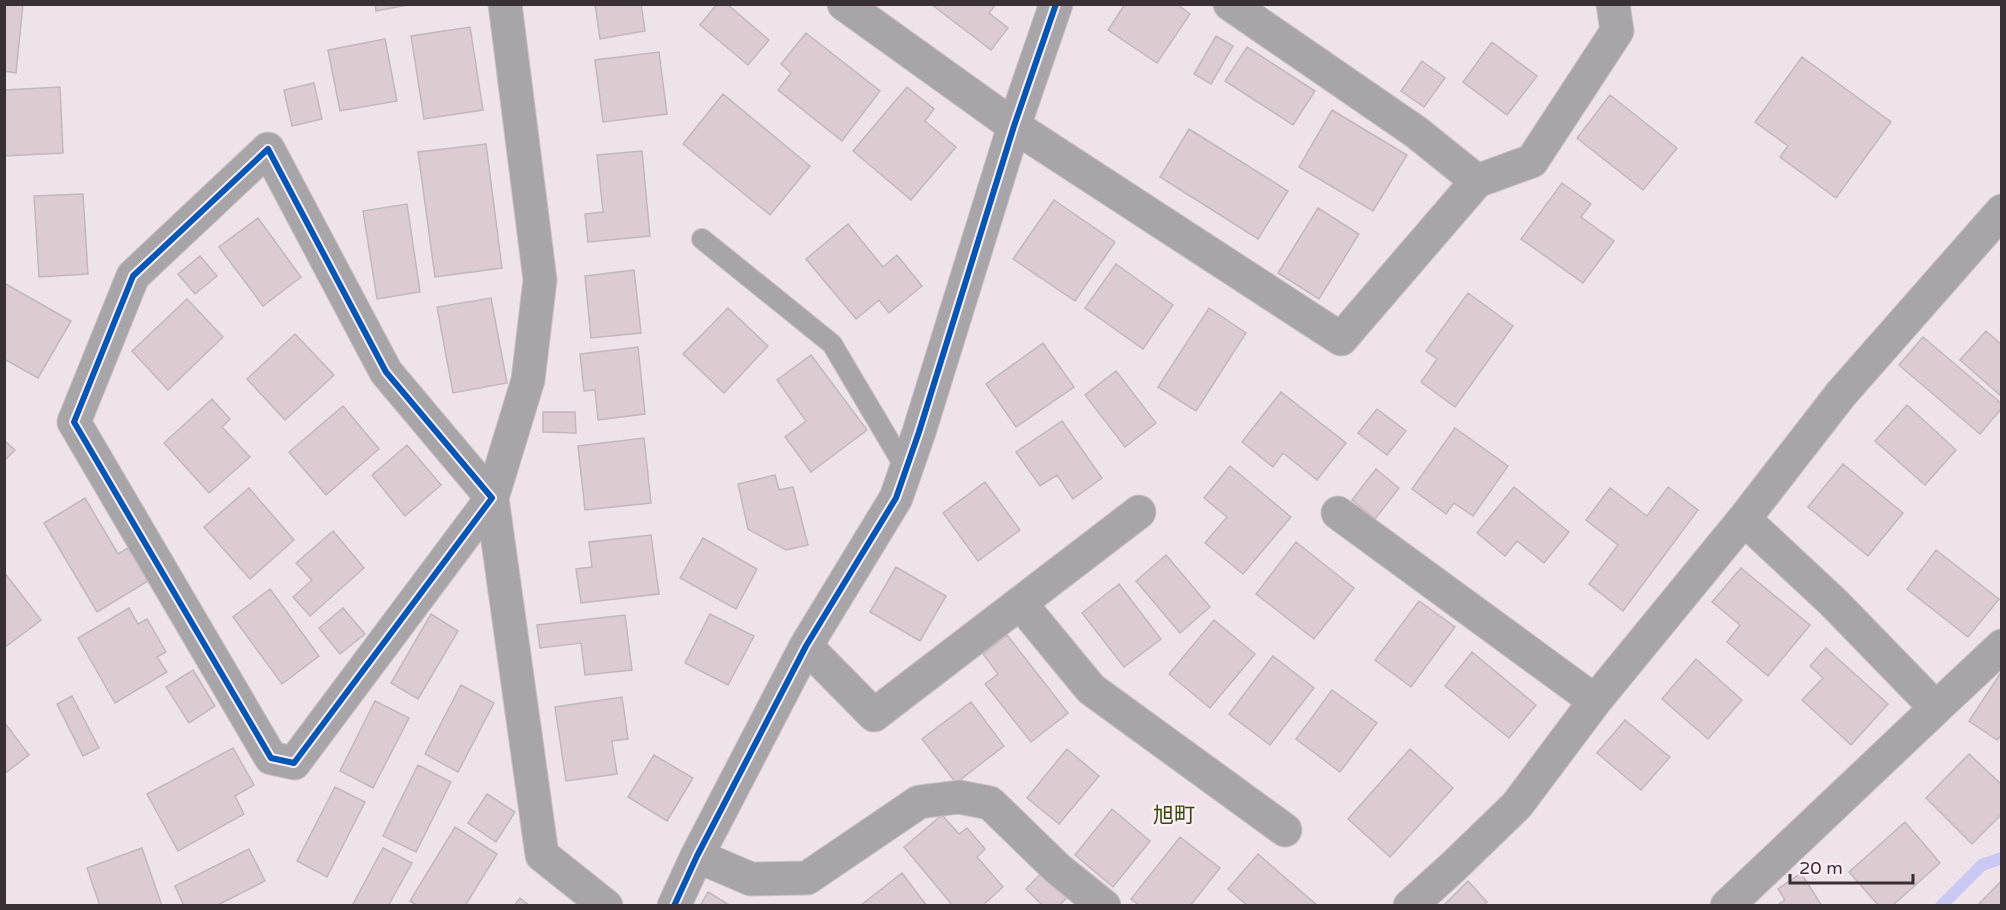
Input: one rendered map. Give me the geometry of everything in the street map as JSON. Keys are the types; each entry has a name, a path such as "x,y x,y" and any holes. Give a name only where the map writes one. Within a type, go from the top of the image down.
{"street":[{"path":"505,4 540,280 528,380 492,498 294,763 271,758 74,422 133,276 268,149 386,372 492,498 542,855 606,906"},
{"path":"844,4 1014,126 1341,339 1477,181 1532,161 1617,31 1613,4"},
{"path":"674,906 806,646 896,498 1014,126 1056,4"},
{"path":"1230,4 1416,132 1477,181"},
{"path":"1410,906 1517,805 1595,701 1744,519 1841,394 2001,211"},
{"path":"806,646 874,715 1139,513"},
{"path":"1338,513 1595,701"},
{"path":"1744,519 1833,602 1936,708"},
{"path":"1020,603 1091,689 1284,830"},
{"path":"1727,906 2001,646"},
{"path":"698,856 751,879 807,878 919,802 959,797 990,803 1058,869 1104,906"}],"lane":[{"path":"702,239 832,344 906,469"}],"building":[{"path":"4,4 23,4 16,73 4,71"},
{"path":"375,4 412,4 376,11"},
{"path":"595,4 641,4 645,31 600,39"},
{"path":"717,4 727,4 769,40 748,65 700,25"},
{"path":"931,4 996,4 989,13 1008,28 991,50"},
{"path":"1125,4 1177,4 1190,14 1157,63 1108,30"},
{"path":"470,27 483,110 424,119 411,36"},
{"path":"806,33 880,91 842,141 778,90 791,73 781,64"},
{"path":"1216,36 1233,46 1211,84 1194,74"},
{"path":"385,39 397,101 340,111 328,50"},
{"path":"1492,42 1537,76 1507,115 1463,82"},
{"path":"1247,47 1315,91 1293,125 1225,81"},
{"path":"659,52 667,114 603,122 595,60"},
{"path":"1802,57 1891,122 1836,198 1780,157 1788,146 1755,122"},
{"path":"1422,61 1445,78 1424,107 1401,91"},
{"path":"314,83 322,119 292,126 284,90"},
{"path":"60,87 63,153 4,156 4,90"},
{"path":"907,87 934,109 925,121 956,147 911,200 853,151"},
{"path":"723,94 810,166 770,215 683,144"},
{"path":"1610,95 1677,148 1643,190 1577,138"},
{"path":"1332,110 1407,155 1373,211 1299,167"},
{"path":"1189,129 1288,191 1258,239 1160,177"},
{"path":"486,144 502,268 435,277 418,152"},
{"path":"642,151 650,236 588,242 585,214 603,212 597,155"},
{"path":"1562,183 1591,204 1581,217 1614,241 1583,283 1521,239"},
{"path":"83,194 88,274 39,277 34,196"},
{"path":"1054,200 1115,242 1075,301 1013,259"},
{"path":"407,204 420,292 377,299 363,211"},
{"path":"1318,208 1359,234 1319,299 1278,273"},
{"path":"258,218 301,277 263,306 219,247"},
{"path":"848,224 883,267 897,255 922,286 889,313 879,300 856,319 806,259"},
{"path":"200,256 217,276 195,294 178,274"},
{"path":"1116,264 1173,305 1143,349 1085,308"},
{"path":"634,270 641,333 591,338 585,276"},
{"path":"4,283 71,321 38,378 4,359"},
{"path":"1468,293 1513,326 1455,407 1421,382 1437,359 1426,351"},
{"path":"491,298 507,383 453,393 437,307"},
{"path":"187,299 223,337 168,390 132,351"},
{"path":"728,308 768,346 724,393 683,354"},
{"path":"1209,308 1246,333 1196,411 1158,387"},
{"path":"1986,331 2002,345 2002,393 2000,395 1960,360"},
{"path":"295,334 334,375 285,420 247,379"},
{"path":"1923,337 2002,404 2002,408 1980,434 1899,365"},
{"path":"1043,343 1074,387 1016,427 986,384"},
{"path":"638,347 645,414 598,420 595,390 584,391 580,354"},
{"path":"811,355 867,430 811,472 785,437 806,421 777,380"},
{"path":"1116,371 1156,423 1125,447 1085,395"},
{"path":"1281,392 1346,443 1317,480 1283,453 1273,467 1242,442"},
{"path":"212,399 230,419 222,427 250,457 209,493 164,443"},
{"path":"1907,405 1956,450 1925,485 1875,441"},
{"path":"343,406 379,449 326,495 289,452"},
{"path":"1377,409 1406,431 1387,455 1358,433"},
{"path":"543,412 575,412 576,433 543,432"},
{"path":"1062,421 1102,478 1073,499 1057,475 1040,486 1016,452"},
{"path":"1455,428 1508,466 1473,516 1454,503 1446,514 1412,489"},
{"path":"644,438 651,503 585,510 578,446"},
{"path":"4,440 15,450 4,461"},
{"path":"407,445 441,485 405,516 372,475"},
{"path":"1843,464 1903,513 1868,556 1808,507"},
{"path":"1230,466 1291,517 1243,574 1205,543 1227,517 1204,498"},
{"path":"1376,469 1399,488 1375,519 1352,500"},
{"path":"775,475 779,490 793,487 808,545 786,550 748,529 738,484"},
{"path":"985,482 1020,530 978,561 943,513"},
{"path":"1514,487 1569,532 1544,563 1517,541 1505,556 1477,533"},
{"path":"1668,487 1698,510 1623,611 1589,584 1618,545 1586,520 1610,488 1647,516"},
{"path":"249,488 294,540 250,579 204,527"},
{"path":"85,498 118,554 128,548 148,581 97,612 44,523"},
{"path":"333,531 364,568 310,616 293,597 312,580 296,563"},
{"path":"651,535 659,594 581,603 576,569 592,567 589,542"},
{"path":"703,538 757,569 736,609 680,578"},
{"path":"1296,542 1354,588 1314,639 1256,594"},
{"path":"1936,550 1999,599 1968,637 1907,589"},
{"path":"1166,555 1210,607 1180,633 1136,581"},
{"path":"896,567 946,596 920,641 870,612"},
{"path":"1741,568 1810,625 1768,676 1727,642 1740,625 1712,602"},
{"path":"4,572 41,620 4,648"},
{"path":"1119,584 1161,639 1124,667 1082,613"},
{"path":"270,589 319,656 282,684 233,617"},
{"path":"1419,601 1455,627 1411,687 1375,660"},
{"path":"129,608 138,624 147,619 166,652 157,657 167,672 115,703 78,638"},
{"path":"343,608 365,634 340,654 319,628"},
{"path":"431,614 458,631 418,699 391,683"},
{"path":"710,614 754,636 728,685 685,663"},
{"path":"625,615 632,670 585,675 581,643 540,648 537,625"},
{"path":"1214,620 1255,654 1210,708 1169,674"},
{"path":"1007,635 1068,713 1031,742 985,684 998,674 983,654"},
{"path":"1826,648 1888,704 1851,745 1802,700 1823,678 1810,666"},
{"path":"1472,652 1536,705 1509,738 1445,686"},
{"path":"1273,656 1314,688 1270,745 1229,714"},
{"path":"1696,659 1742,700 1708,739 1662,699"},
{"path":"193,670 215,706 189,723 166,687"},
{"path":"2002,671 2002,734 1997,740 1969,721"},
{"path":"461,685 494,703 458,772 425,754"},
{"path":"1332,690 1377,723 1340,772 1296,739"},
{"path":"72,696 99,748 83,756 57,704"},
{"path":"622,697 628,739 612,741 617,774 566,781 555,707"},
{"path":"375,701 409,718 373,788 340,771"},
{"path":"971,702 1004,746 956,783 922,739"},
{"path":"1625,720 1670,757 1641,790 1597,753"},
{"path":"4,722 29,755 4,774"},
{"path":"233,748 254,785 235,796 244,814 178,851 147,794"},
{"path":"1067,749 1099,776 1059,824 1027,798"},
{"path":"1410,749 1453,788 1390,857 1348,819"},
{"path":"1969,754 2002,785 2002,814 1972,844 1926,798"},
{"path":"654,755 693,778 667,821 628,797"},
{"path":"418,765 451,782 416,852 383,836"},
{"path":"335,787 365,802 327,877 297,861"},
{"path":"487,794 515,812 496,842 468,823"},
{"path":"1112,809 1150,841 1113,887 1075,855"},
{"path":"942,815 959,834 967,828 985,849 977,857 1003,887 982,906 953,906 904,847"},
{"path":"1905,822 1940,863 1892,906 1879,906 1849,872"},
{"path":"455,827 497,854 465,906 418,906 410,901"},
{"path":"1180,837 1220,868 1190,906 1140,906 1131,899"},
{"path":"142,848 162,906 100,906 87,868"},
{"path":"383,848 412,863 388,906 352,906"},
{"path":"249,849 265,881 216,906 184,906 175,886"},
{"path":"1258,854 1318,906 1248,906 1228,889"},
{"path":"1044,870 1069,895 1059,906 1043,906 1026,889"},
{"path":"902,873 927,906 861,905"},
{"path":"1801,873 1822,906 1776,906 1785,900 1778,889"},
{"path":"2002,880 2002,906 1977,906"},
{"path":"1468,881 1487,902 1483,906 1443,906"},
{"path":"708,892 731,906 700,906"},
{"path":"520,898 530,906 514,906"}],"waterway":[{"path":"1941,906 1982,865 2002,858"}],"cycle path":[{"path":"674,906 697,856 806,646 896,498 919,432 1014,126 1056,4"},
{"path":"268,149 386,372 492,498 294,763 271,758 74,422 133,276 268,149"}],"district":[{"name":"旭町","path":"1174,815"}]}
